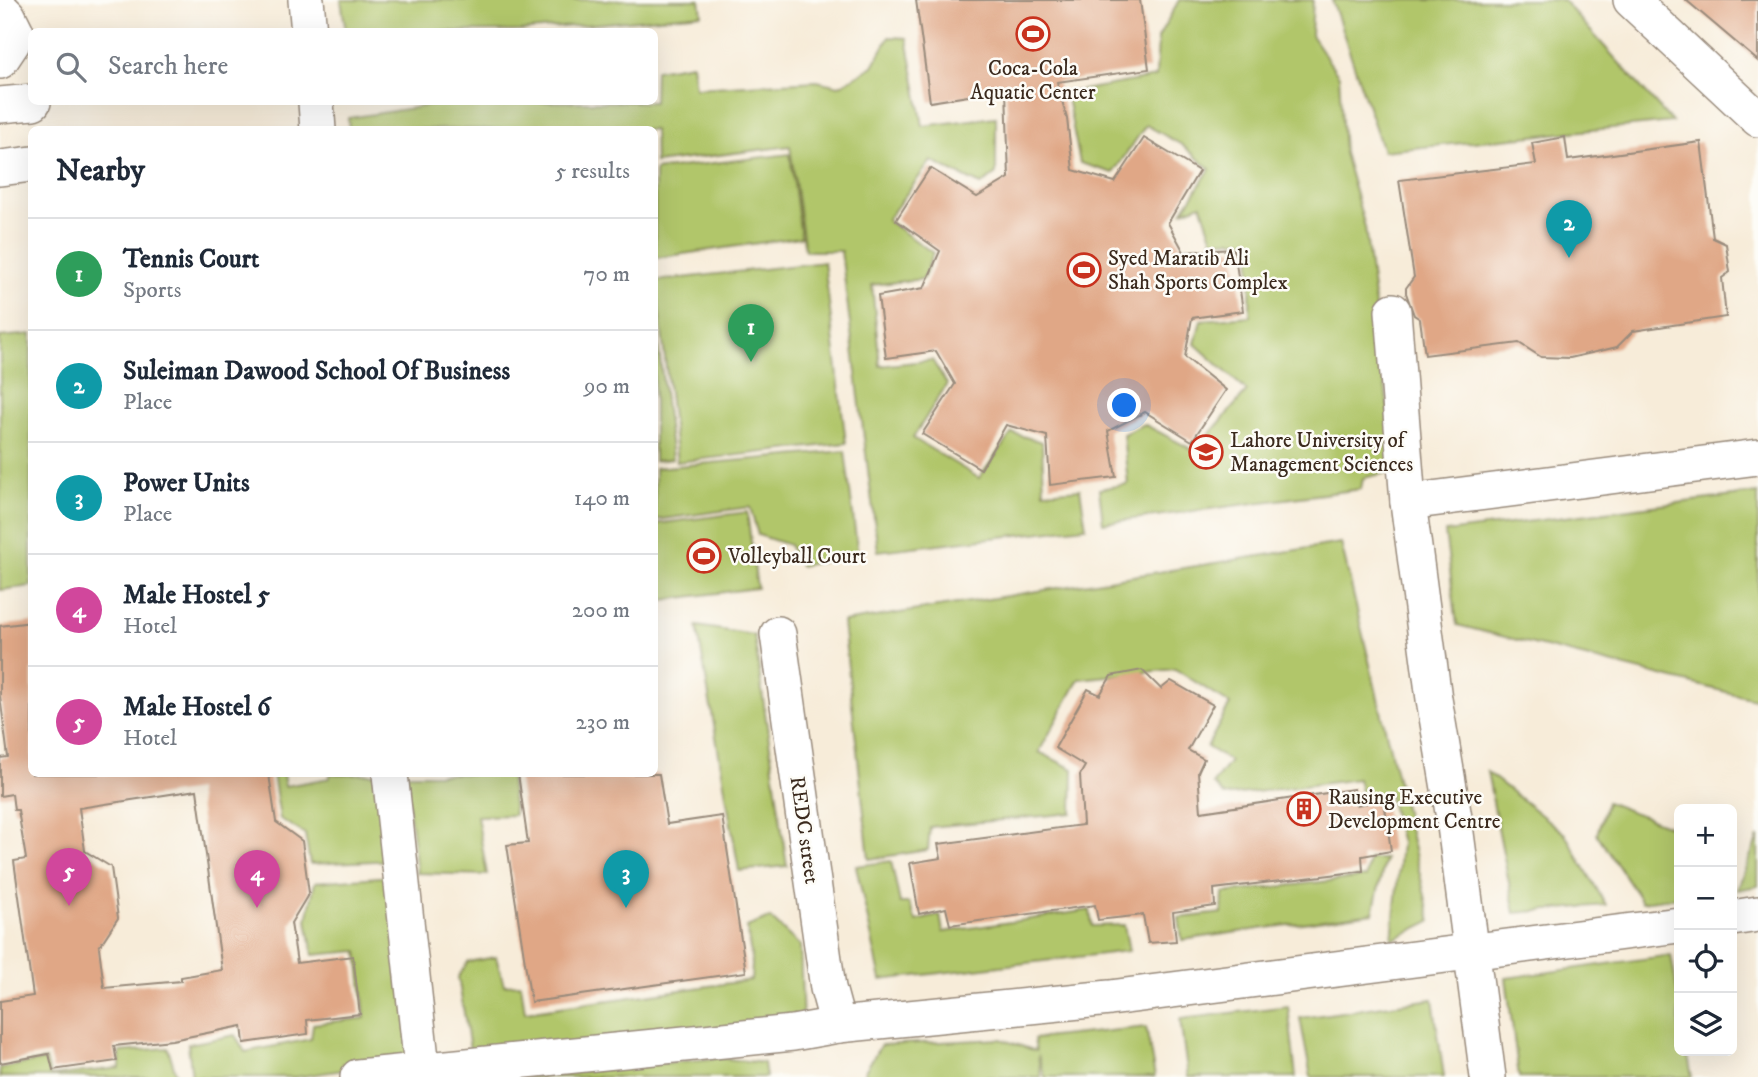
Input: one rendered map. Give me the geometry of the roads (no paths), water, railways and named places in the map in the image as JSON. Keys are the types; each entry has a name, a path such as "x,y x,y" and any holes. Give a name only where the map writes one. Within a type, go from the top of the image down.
{"street":[{"path":"1631,0 1758,119"},
{"path":"0,8 8,16 16,32 11,58"},
{"path":"0,105 28,102"},
{"path":"316,105 318,126"},
{"path":"0,168 28,164"},
{"path":"1393,311 1408,502 1488,1077"},
{"path":"1408,502 1758,457"},
{"name":"REDC street","path":"778,634 828,988 838,1025"},
{"path":"390,777 423,1073"},
{"path":"1737,917 1758,914"},
{"path":"358,1077 423,1073 793,1033 838,1025 1110,998 1674,926"}],"place":[{"name":"Coca-Cola Aquatic Center","path":"1033,34"},
{"name":"Suleiman Dawood School Of Business","path":"1569,258"},
{"name":"Syed Maratib Ali Shah Sports Complex","path":"1084,270"},
{"name":"Tennis Court","path":"751,362"},
{"name":"Lahore University of Management Sciences","path":"1206,452"},
{"name":"Volleyball Court","path":"704,556"},
{"name":"Rausing Executive Development Centre","path":"1304,809"},
{"name":"Male Hostel 6","path":"69,906"},
{"name":"Male Hostel 5","path":"257,908"},
{"name":"Power Units","path":"626,908"}]}
